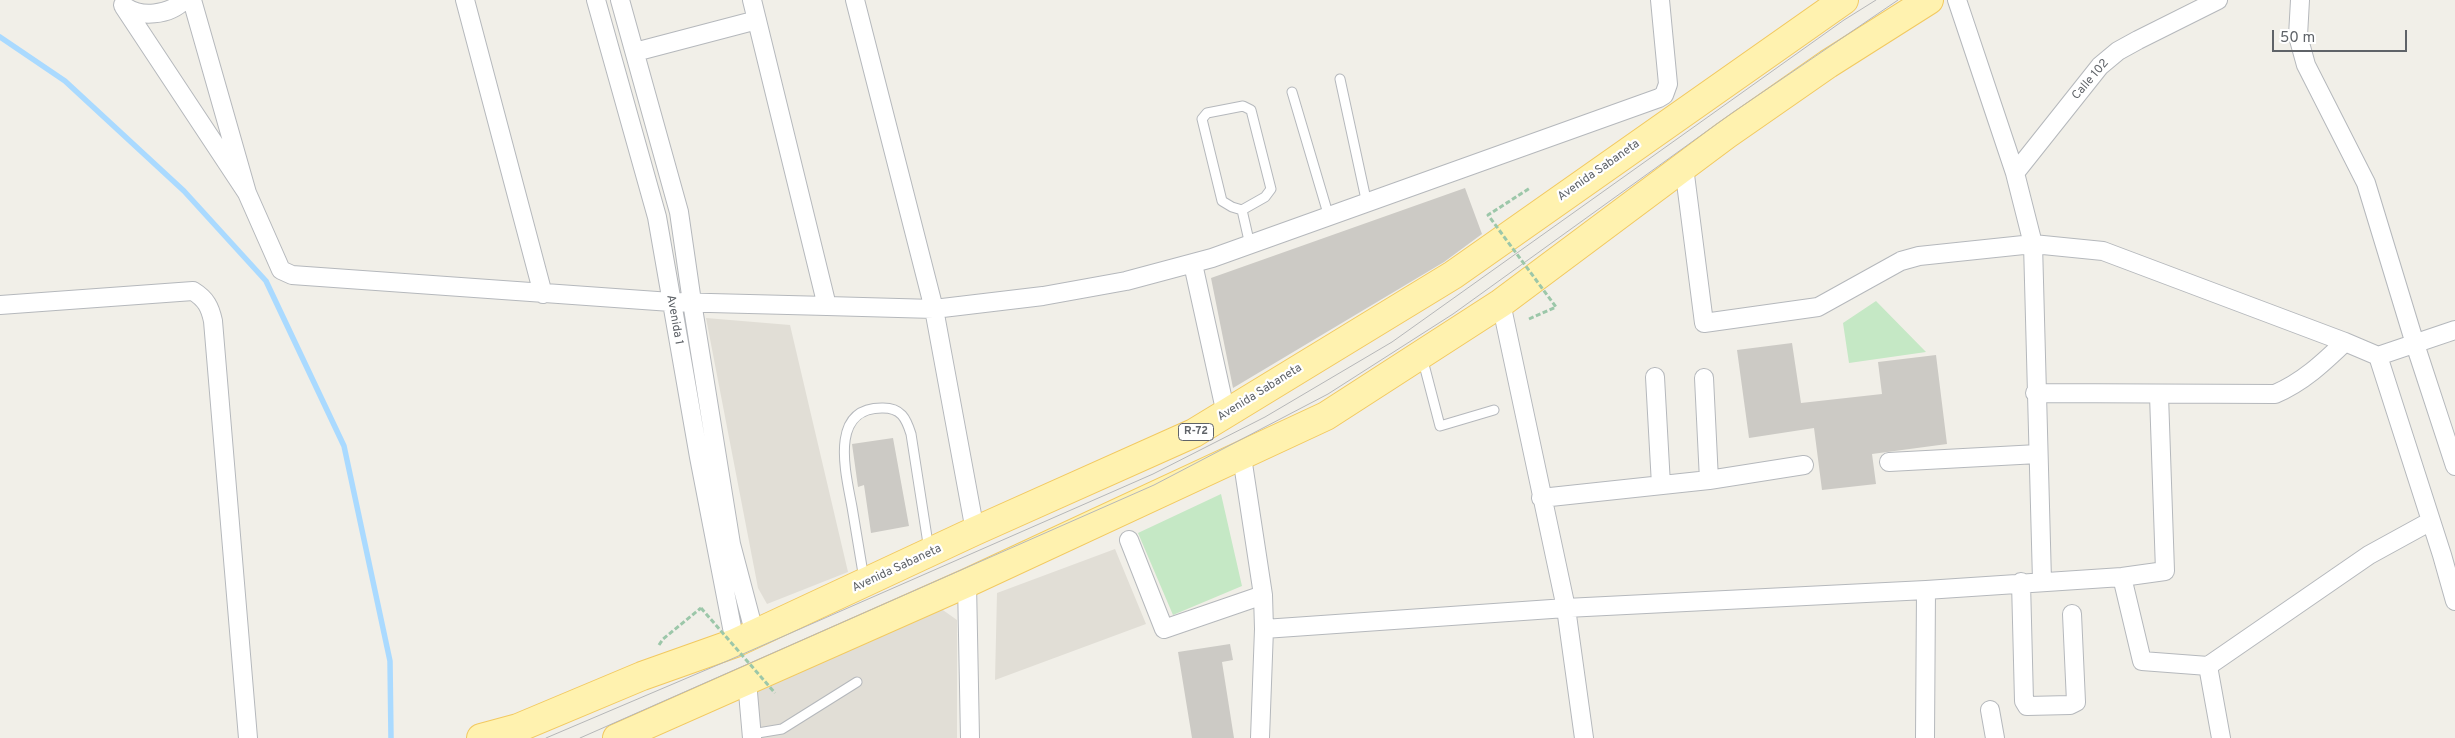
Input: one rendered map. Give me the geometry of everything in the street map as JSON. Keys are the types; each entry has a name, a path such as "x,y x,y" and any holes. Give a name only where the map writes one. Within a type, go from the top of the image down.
{"main road":[{"name":"Avenida Sabaneta","path":"482,738 518,728 642,676 745,639 1194,433 1453,275 1844,0"},
{"path":"616,738 968,583 1242,457 1326,416 1501,303 1684,167 1828,64 1929,0"}],"street":[{"path":"122,3 144,13 161,13 178,7 184,0"},
{"path":"192,0 247,193 281,270 286,273 543,294 671,302 934,309 1043,296 1126,281 1193,264 1367,204 1664,95 1668,84 1660,0"},
{"path":"465,0 543,294"},
{"name":"Avenida 1","path":"596,0 657,217 671,302 745,639"},
{"path":"620,0 679,212 745,639"},
{"path":"752,0 827,306"},
{"path":"855,0 934,309 975,532"},
{"path":"1957,0 2014,173 2033,244 2035,393 2042,581"},
{"name":"Calle 102","path":"2014,173 2106,61 2118,51 2138,40 2218,0"},
{"path":"2300,0 2298,36 2306,65 2366,183 2415,344 2455,466"},
{"path":"122,3 247,193"},
{"path":"635,52 757,20"},
{"path":"631,126 653,118"},
{"path":"1684,167 1704,323 1818,307 1901,261 1919,256 2033,244 2103,251 2378,356 2455,330"},
{"path":"1193,264 1226,414"},
{"path":"0,305 193,291 204,297 210,308 213,321 248,738"},
{"path":"1501,303 1541,498 1566,608 1584,738"},
{"path":"2035,393 2275,394 2294,386 2313,372 2345,342"},
{"path":"2378,356 2455,601"},
{"path":"1655,377 1661,485"},
{"path":"1704,378 1709,480"},
{"path":"1264,629 1566,608 1926,590 2021,582 2122,577 2165,571 2159,395"},
{"path":"1889,462 2038,454"},
{"path":"1242,457 1263,595 1264,629 1260,738"},
{"path":"1541,498 1709,480 1804,466"},
{"path":"2122,577 2142,661 2208,666 2369,555 2431,521"},
{"path":"1128,540 1164,629 1263,595"},
{"path":"2021,582 2024,701 2027,706 2070,705 2076,702 2072,614"},
{"path":"968,583 970,738"},
{"path":"1925,738 1926,590"},
{"path":"2208,666 2221,738"},
{"path":"747,681 752,736"},
{"path":"1990,710 1995,738"}],"lane":[{"path":"1340,79 1367,204"},
{"path":"1292,92 1329,217"},
{"path":"1244,106 1251,110 1271,189 1265,197 1242,210 1232,207 1222,200 1202,119 1207,113 1244,106"},
{"path":"1242,210 1250,245"},
{"path":"1421,355 1440,426 1494,410"},
{"path":"865,585 843,454 849,425 858,415 870,409 898,410 907,420 911,434 930,554"},
{"path":"752,736 782,729 857,682"}],"path":[{"path":"1529,318 1556,307 1488,215 1530,188"},
{"path":"663,639 701,608 775,693"}],"shaded area":[{"path":"706,318 790,325 848,572 767,604 758,588"},
{"path":"1115,549 1146,624 995,680 997,593"},
{"path":"940,608 957,620 957,738 759,738 754,692"}],"green space":[{"path":"1876,301 1926,352 1849,363 1843,323"},
{"path":"1221,494 1242,586 1173,615 1138,533"}],"building":[{"path":"1465,188 1482,234 1444,262 1233,388 1211,278"},
{"path":"1792,343 1801,403 1882,394 1878,362 1936,355 1947,444 1872,454 1876,484 1822,490 1814,428 1749,438 1737,350"},
{"path":"893,438 909,526 871,533 864,485 858,487 852,444"},
{"path":"1230,644 1233,660 1222,662 1234,738 1192,738 1178,652"}],"waterway":[{"path":"0,37 65,81 184,191 266,281 344,446 390,661 391,738"}],"tram line":[{"path":"546,738 727,661 1153,474 1265,417 1392,342 1844,20 1876,0"},
{"path":"580,738 1154,485 1328,394 1453,314 1732,113 1898,0"}]}
